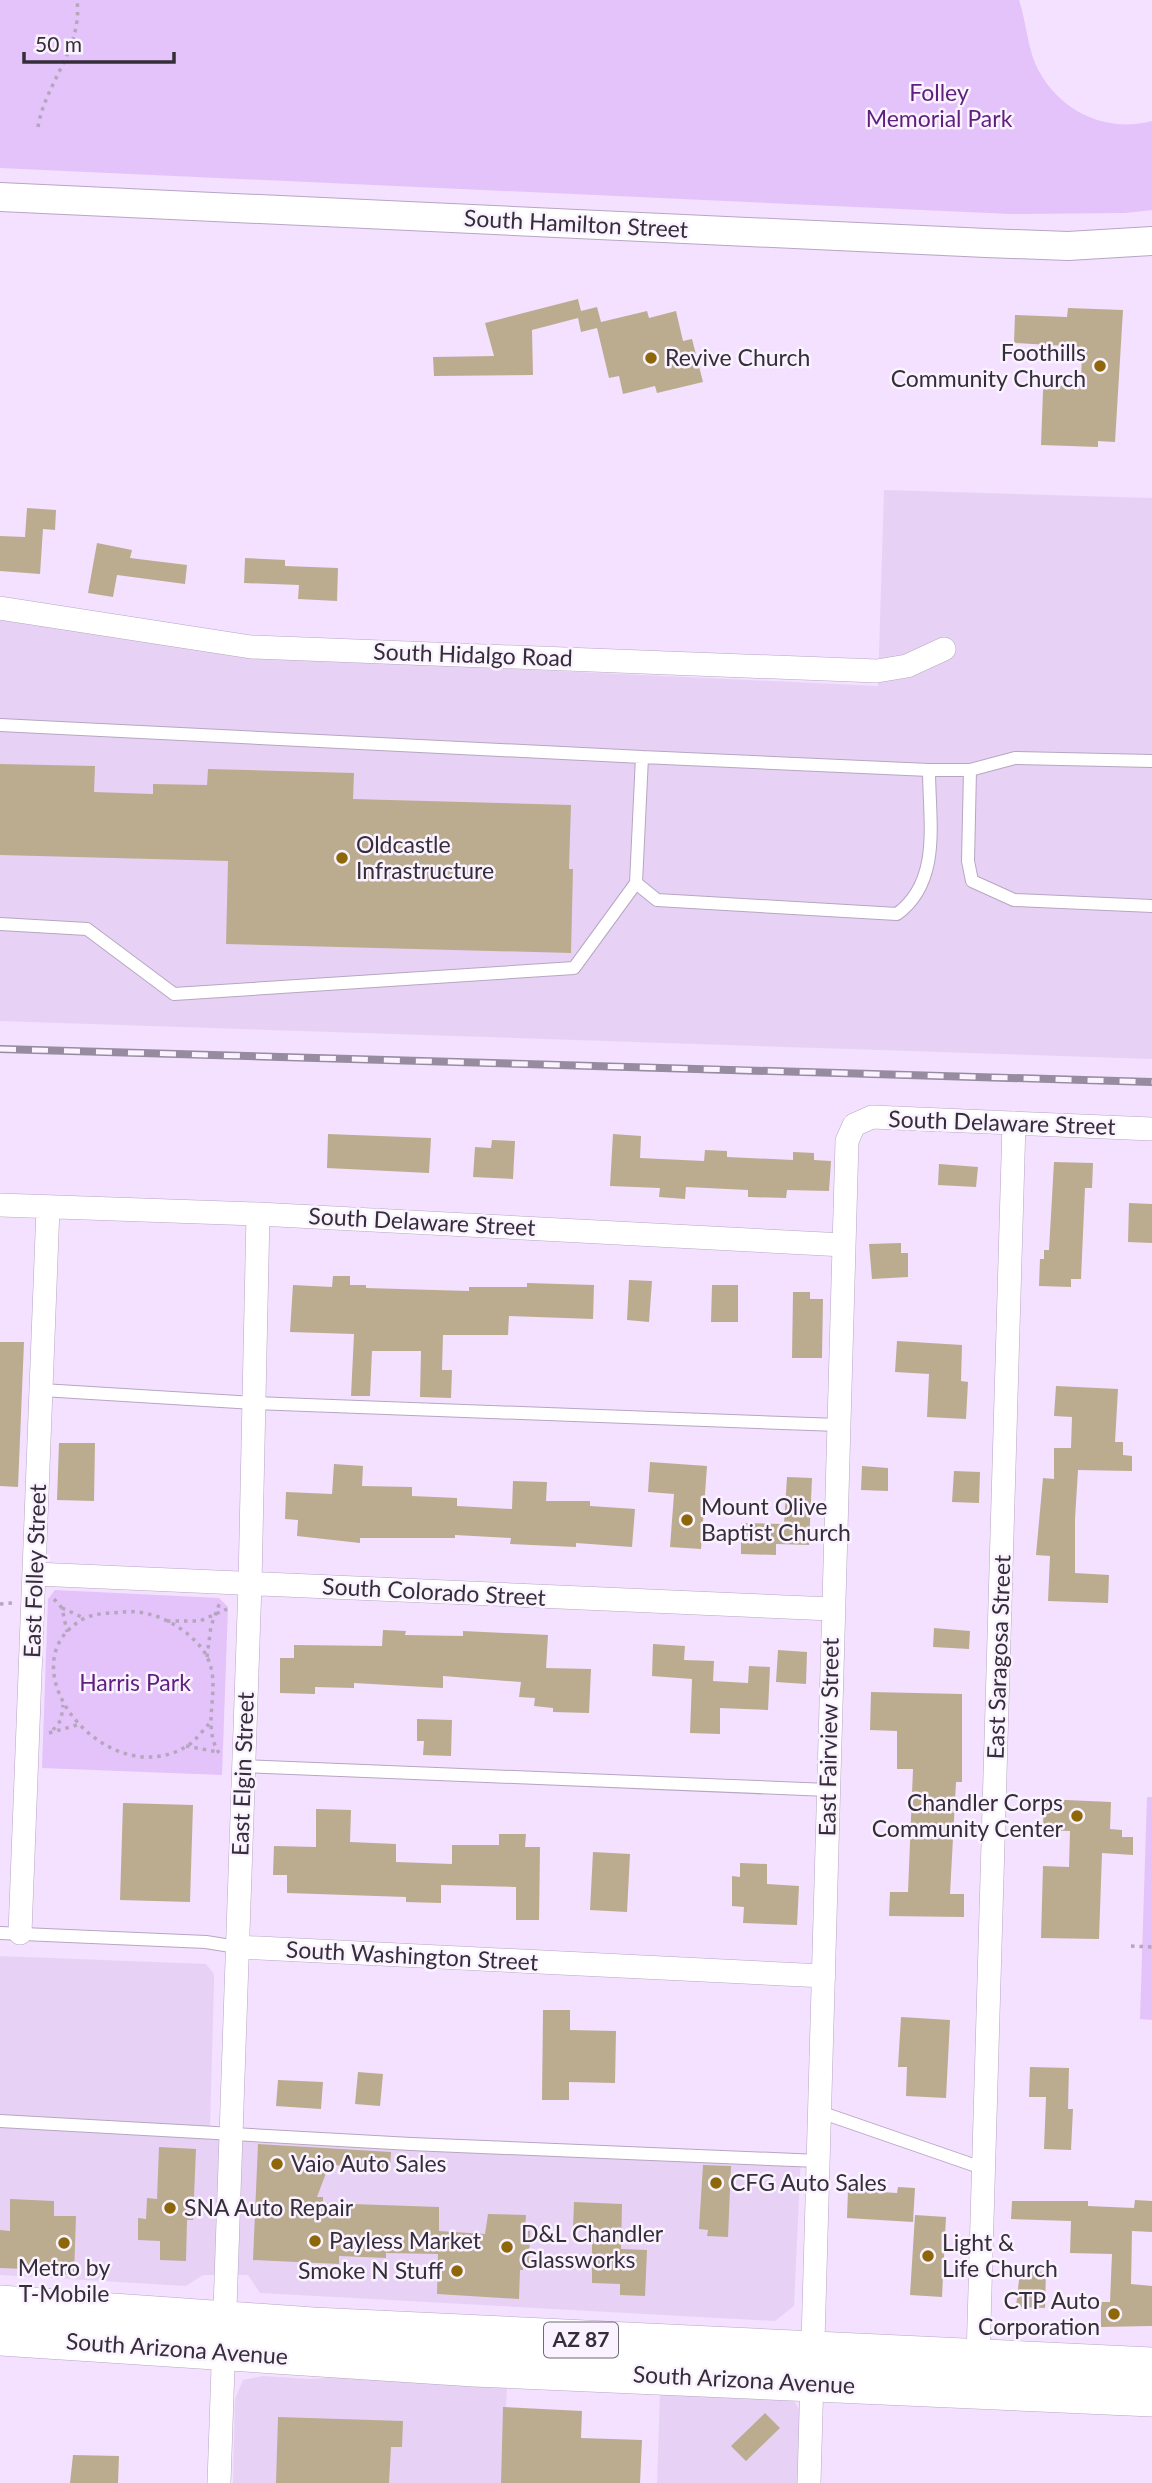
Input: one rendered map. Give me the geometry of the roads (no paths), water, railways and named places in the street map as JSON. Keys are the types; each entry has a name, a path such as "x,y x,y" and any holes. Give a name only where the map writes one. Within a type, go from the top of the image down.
{"main road":[{"name":"South Arizona Avenue","path":"0,2304 223,2336"},
{"name":"South Arizona Avenue","path":"0,2337 223,2336 813,2367 1152,2398"},
{"name":"South Arizona Avenue","path":"813,2367 978,2358 1152,2366"}],"street":[{"name":"South Hamilton Street","path":"0,197 999,244 1068,246 1152,241"},
{"name":"South Hidalgo Road","path":"0,608 251,647 877,671 907,666 944,649"},
{"name":"South Delaware Street","path":"854,1125 872,1117 1152,1129"},
{"name":"East Saragosa Street","path":"978,2358 1014,1123"},
{"name":"East Fairview Street","path":"809,2483 847,1140 854,1125"},
{"name":"South Delaware Street","path":"0,1205 258,1214 844,1245"},
{"name":"East Folley Street","path":"10,1933 35,1574 48,1208"},
{"name":"East Elgin Street","path":"219,2483 237,1947 232,1765 250,1584 258,1214"},
{"name":"South Colorado Street","path":"35,1574 832,1609"},
{"name":"South Washington Street","path":"237,1947 824,1976"}],"lane":[{"path":"0,725 929,770 970,770 1015,758 1152,761"},
{"path":"0,924 88,929 174,994 573,968 636,883 642,757"},
{"path":"636,883 657,900 897,914 912,903 929,872 929,770"},
{"path":"970,770 968,861 972,881 1014,900 1152,906"},
{"path":"42,1390 254,1403 838,1425"},
{"path":"232,1765 828,1790"},
{"name":"South Washington Street","path":"10,1933 206,1942 237,1947"},
{"path":"820,2112 985,2169"},
{"path":"0,2121 411,2144 819,2161"}],"railway":[{"path":"0,1049 1152,1082"}],"place":[{"name":"Revive Church","path":"651,358"},
{"name":"Foothills Community Church","path":"1100,366"},
{"name":"Oldcastle Infrastructure","path":"342,858"},
{"name":"Mount Olive Baptist Church","path":"687,1520"},
{"name":"Chandler Corps Community Center","path":"1077,1816"},
{"name":"Vaio Auto Sales","path":"277,2164"},
{"name":"CFG Auto Sales","path":"716,2183"},
{"name":"SNA Auto Repair","path":"170,2208"},
{"name":"Payless Market","path":"315,2241"},
{"name":"Metro by T-Mobile","path":"64,2243"},
{"name":"D&L Chandler Glassworks","path":"507,2247"},
{"name":"Light & Life Church","path":"928,2256"},
{"name":"Smoke N Stuff","path":"457,2271"},
{"name":"CTP Auto Corporation","path":"1114,2314"}],"park label":[{"name":"Folley Memorial Park","path":"939,106"},
{"name":"Harris Park","path":"135,1683"}]}
